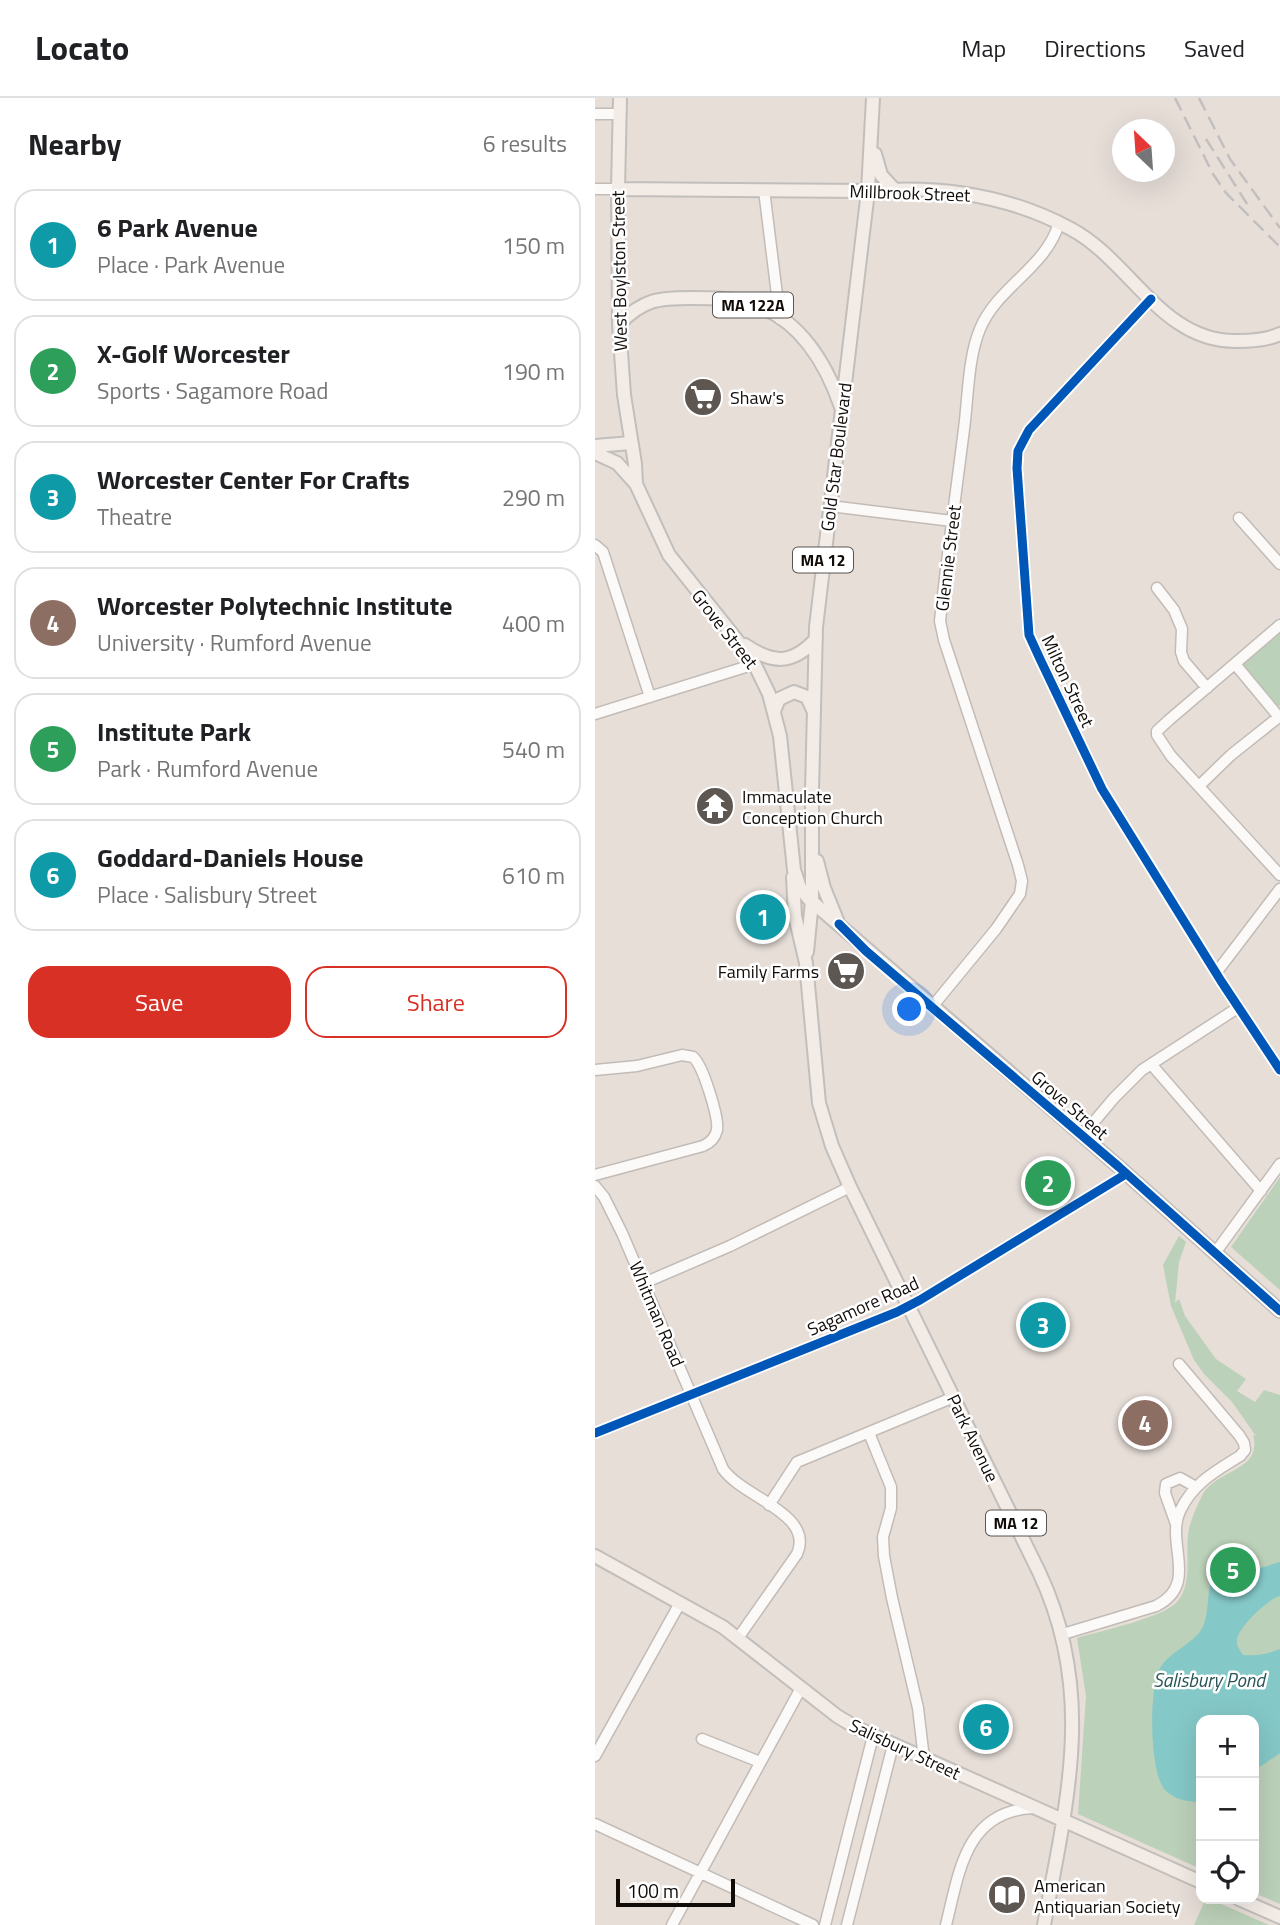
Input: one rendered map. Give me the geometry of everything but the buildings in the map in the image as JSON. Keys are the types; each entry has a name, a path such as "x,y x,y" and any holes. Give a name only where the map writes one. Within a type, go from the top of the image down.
{"main road":[{"name":"West Boylston Street","path":"620,98 619,324 624,395 632,448"},
{"name":"Gold Star Boulevard","path":"812,901 816,639 868,191 873,98"},
{"path":"872,138 881,175 894,189"},
{"name":"Millbrook Street","path":"618,189 894,189 989,196 1059,223 1088,239 1173,320 1205,337 1226,341 1250,341 1280,334"},
{"name":"MA 122A","path":"619,324 641,305 668,298 714,298 742,302 764,309 797,332 813,349 834,388 842,411"},
{"path":"596,451 632,448"},
{"name":"Grove Street","path":"632,448 636,484 669,555 755,664 775,711 794,870 800,888 1280,1311"},
{"path":"596,451 617,463 636,484"},
{"path":"739,642 764,657 775,660 802,653 816,639"},
{"path":"775,711 779,699 794,692 807,697 814,711"},
{"name":"Grove Street","path":"812,821 821,877 839,924"},
{"name":"Park Avenue","path":"794,870 792,884 795,916 806,963 819,1102 828,1136 850,1187 1039,1572 1063,1634 1072,1711 1064,1821 1044,1925"},
{"name":"Park Avenue","path":"806,963 812,901"},
{"name":"Salisbury Street","path":"596,1558 680,1603 737,1638 849,1724 1196,1880"},
{"path":"1250,1904 1280,1916"}],"street":[{"path":"595,114 620,114"},
{"path":"595,189 618,189"},
{"path":"764,190 780,319"},
{"name":"Glennie Street","path":"932,1007 996,929 1020,894 1019,865 941,632 941,617 978,333 996,304 1051,244 1059,223"},
{"name":"Milton Street","path":"1151,299 1038,420 1021,442 1017,468 1029,635 1102,789 1216,973 1280,1070"},
{"path":"830,506 952,521"},
{"path":"1239,518 1280,564"},
{"path":"595,545 603,552 650,697"},
{"path":"1157,588 1174,610 1182,629 1181,652 1184,661 1207,688"},
{"path":"1280,625 1157,732 1171,756 1280,875"},
{"path":"595,714 755,664"},
{"path":"1199,786 1231,755 1280,716 1235,664"},
{"path":"1216,973 1280,889"},
{"path":"1082,1136 1122,1089 1151,1064 1239,1007"},
{"path":"595,1070 637,1066 681,1055 693,1057 703,1069 717,1128 713,1139 703,1146 595,1175"},
{"path":"1151,1064 1261,1191"},
{"path":"1215,1253 1280,1164"},
{"name":"Sagamore Road","path":"595,1433 909,1306 1126,1174"},
{"name":"Whitman Road","path":"595,1186 604,1197 622,1233 726,1474 795,1523 799,1531 801,1543 797,1554 737,1638"},
{"path":"644,1283 850,1187"},
{"path":"1063,1634 1157,1606 1170,1597 1177,1588 1179,1579 1179,1513 1196,1487 1214,1471 1240,1455 1245,1448 1239,1435 1178,1364"},
{"path":"769,1505 797,1462 954,1398"},
{"path":"869,1433 891,1487 891,1508 884,1534 884,1556 918,1709 924,1759"},
{"path":"1177,1527 1165,1493 1166,1484 1180,1478 1196,1487"},
{"path":"595,1756 680,1603"},
{"path":"672,1925 801,1688"},
{"path":"825,1925 873,1736"},
{"path":"702,1739 760,1762"},
{"path":"846,1925 893,1745"},
{"path":"946,1925 962,1862 973,1839 986,1826 1002,1816 1021,1809 1035,1808"},
{"path":"595,1824 813,1925"}],"green space":[{"path":"1280,632 1280,706 1274,704 1242,664"},
{"path":"1280,1177 1280,1290 1231,1247"},
{"path":"1179,1236 1186,1242 1179,1262 1175,1303 1179,1299 1185,1316 1216,1359 1246,1379 1237,1391 1255,1402 1264,1390 1280,1395 1280,1904 1259,1895 1259,1715 1196,1715 1196,1867 1078,1814 1086,1696 1077,1638 1145,1619 1177,1602 1187,1576 1189,1529 1201,1498 1218,1479 1245,1463 1254,1447 1253,1435 1256,1436 1232,1402 1194,1360 1171,1306 1163,1265"},
{"path":"1203,1904 1221,1904 1269,1925 1194,1925"}],"water":[{"name":"Salisbury Pond","path":"1280,1562 1280,1596 1255,1614 1243,1627 1237,1641 1243,1655 1280,1649 1280,1753 1259,1768 1259,1715 1196,1715 1196,1802 1174,1797 1160,1782 1156,1768 1152,1713 1159,1670 1169,1657 1200,1631 1206,1619 1211,1581 1225,1570 1245,1565 1254,1570"}],"railway":[{"path":"1175,98 1213,174 1226,193 1280,247"},
{"path":"1199,98 1230,159 1280,228"},
{"path":"1206,139 1249,207"}],"cycle path":[{"path":"1151,299 1029,430 1018,451 1029,635 1102,789 1221,981 1280,1070"},
{"path":"839,924 866,951 1119,1167 1280,1311"},
{"path":"595,1433 897,1312 1126,1174"}],"place":[{"name":"Shaw's","path":"703,397"},
{"name":"Immaculate Conception Church","path":"715,806"},
{"name":"6 Park Avenue","path":"763,917"},
{"name":"Family Farms","path":"846,971"},
{"name":"X-Golf Worcester","path":"1048,1183"},
{"name":"Worcester Center For Crafts","path":"1043,1325"},
{"name":"Worcester Polytechnic Institute","path":"1145,1423"},
{"name":"Institute Park","path":"1233,1570"},
{"name":"Goddard-Daniels House","path":"986,1727"},
{"name":"American Antiquarian Society","path":"1007,1895"}]}
